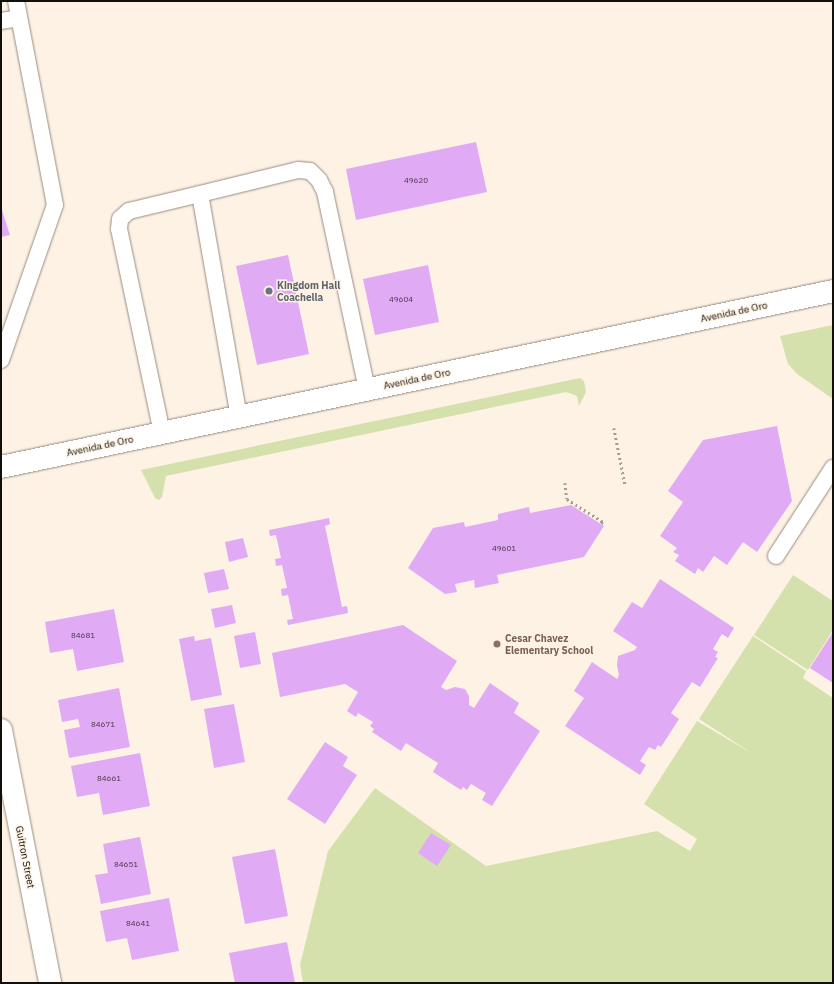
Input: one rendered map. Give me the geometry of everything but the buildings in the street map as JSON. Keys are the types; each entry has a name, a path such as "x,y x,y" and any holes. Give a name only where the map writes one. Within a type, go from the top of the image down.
{"street":[{"name":"Avenida de Oro","path":"1,467 833,291"},
{"name":"Guitron Street","path":"1,730 50,983"}],"lane":[{"path":"1,360 55,205 16,1"},
{"path":"1,21 19,18"},
{"path":"162,433 119,229 120,218 129,211 298,170 310,171 320,180 325,192 368,389"},
{"path":"200,194 239,417"},
{"path":"776,556 833,468"}],"path":[{"path":"614,428 625,484"},
{"path":"565,483 568,499 603,522 601,524"}],"green space":[{"path":"833,325 833,399 797,374 788,364 780,336"},
{"path":"580,378 584,381 586,392 579,406 577,396 566,392 166,476 162,497 159,500 155,498 141,470"},
{"path":"793,575 833,601 833,630 808,670 754,635"},
{"path":"753,636 806,671 803,678 833,698 833,983 303,983 300,965 328,851 375,788 486,866 657,831 690,851 697,839 644,804 697,721 753,754 699,719"}],"place":[{"name":"Kingdom Hall Coachella","path":"269,291"},
{"name":"Cesar Chavez Elementary School","path":"497,644"}]}
